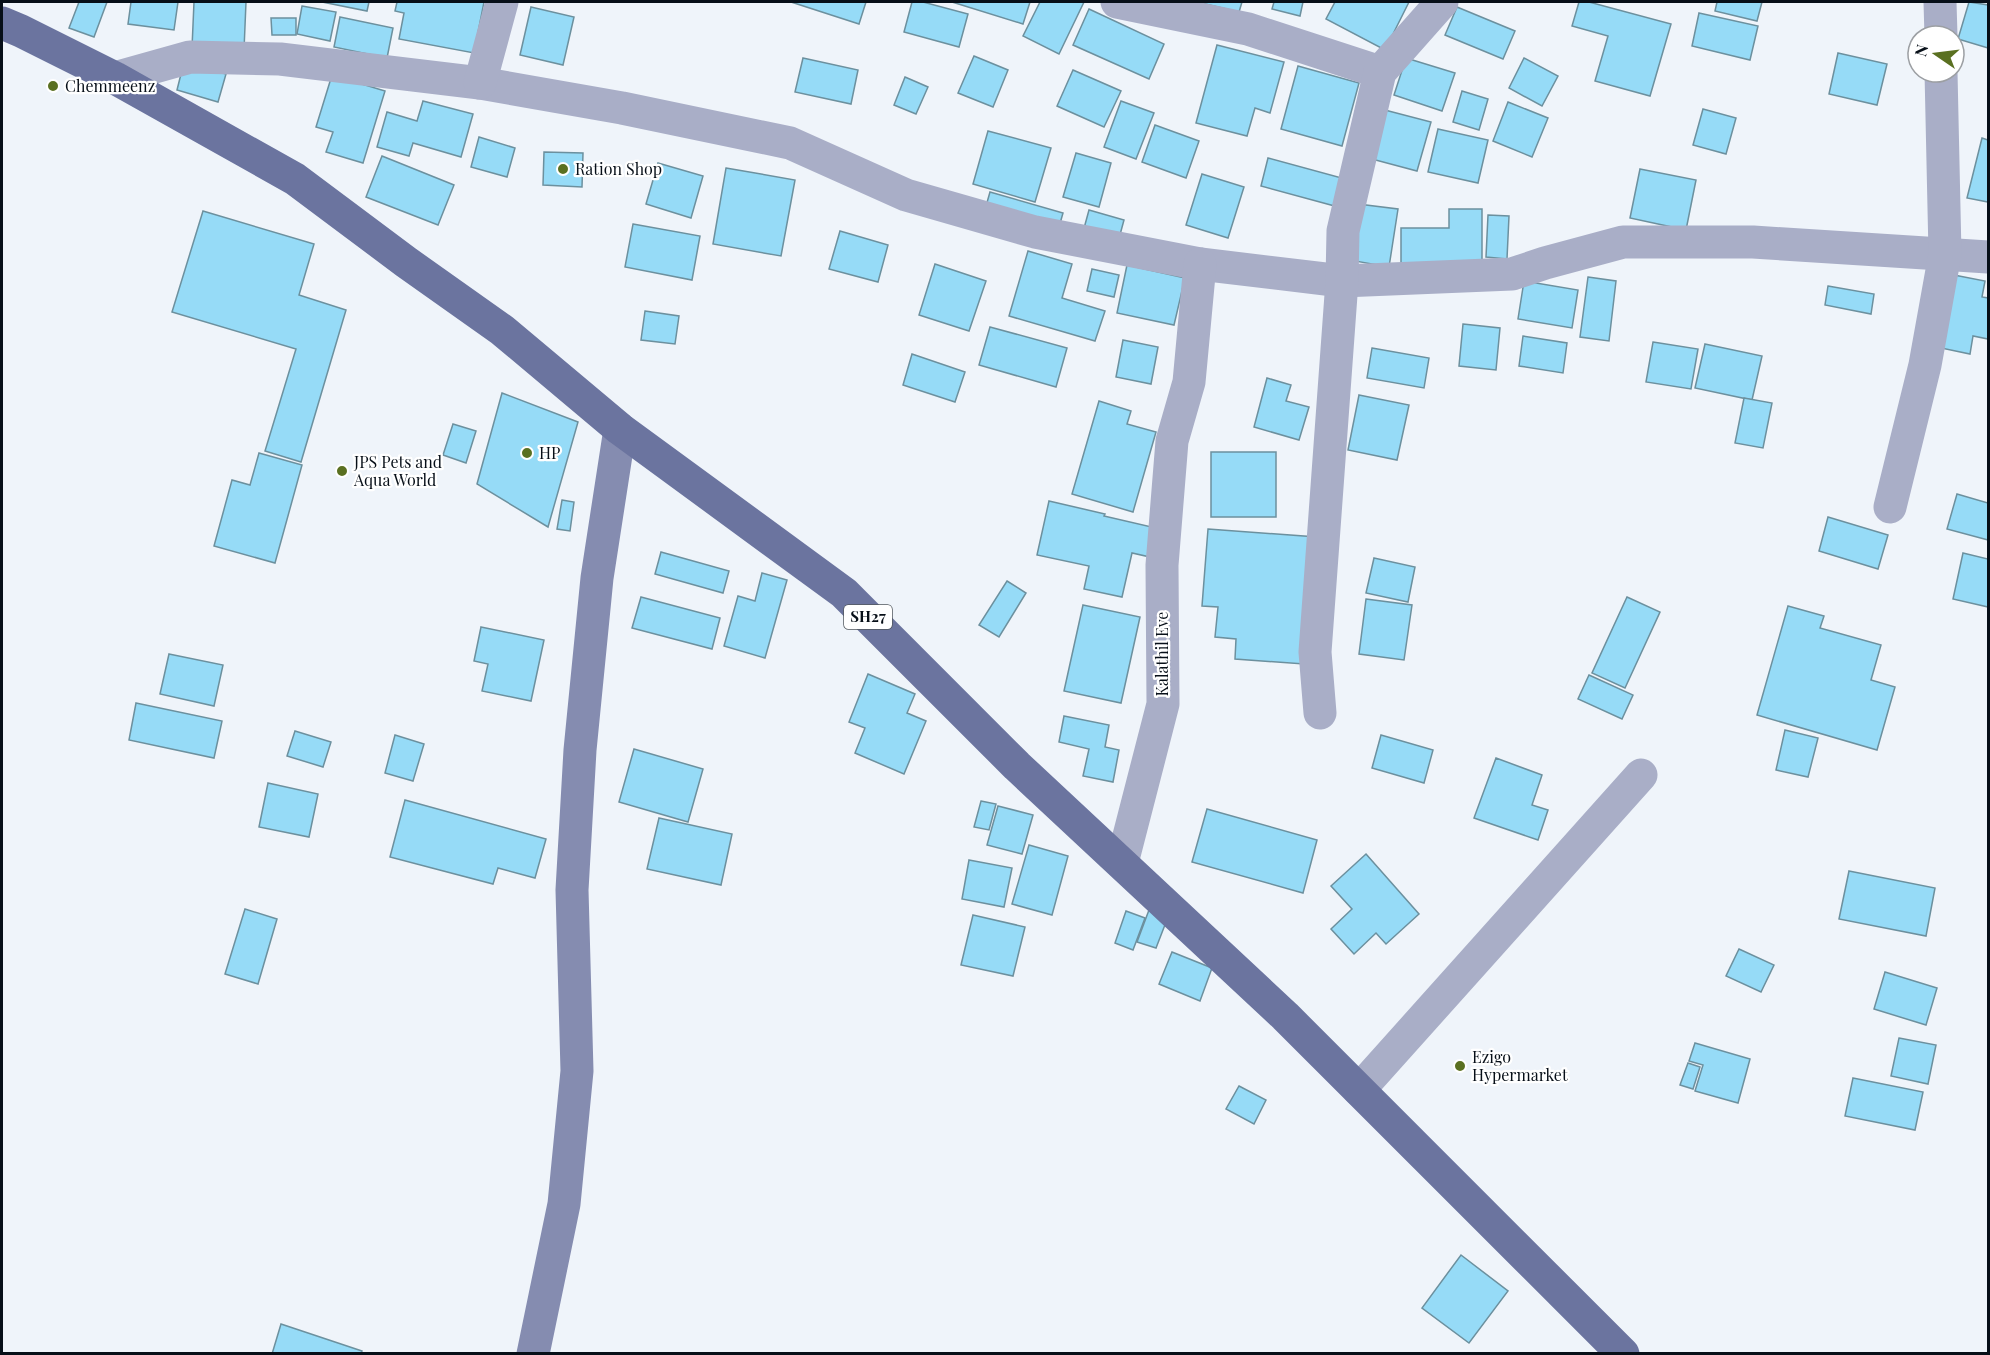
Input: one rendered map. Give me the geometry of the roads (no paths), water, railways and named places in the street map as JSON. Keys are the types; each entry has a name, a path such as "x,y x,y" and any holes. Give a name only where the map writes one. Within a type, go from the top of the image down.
{"main road":[{"name":"SH27","path":"2,23 115,78 295,179 502,330 620,429 844,593 1017,766 1285,1016 1623,1353"}],"street":[{"path":"480,83 502,2"},
{"path":"1117,2 1248,29 1380,72"},
{"path":"1320,714 1315,652 1342,281 1342,231 1380,72 1442,2"},
{"path":"1940,2 1941,24"},
{"path":"115,78 190,57 280,59 480,83 622,108 790,143 906,195 1035,232 1200,264 1342,281 1512,274 1623,242 1753,242 1989,257"},
{"path":"1890,507 1925,365 1945,254 1941,84"},
{"name":"Kalathil Eve","path":"1122,863 1163,704 1162,565 1172,441 1189,382 1200,264"},
{"path":"532,1353 564,1204 568,1170 577,1071 572,890 580,750 597,578 620,429"},
{"path":"1359,1090 1641,775"}],"place":[{"name":"Chemmeenz","path":"53,86"},
{"name":"Ration Shop","path":"563,169"},
{"name":"HP","path":"527,453"},
{"name":"JPS Pets and Aqua World","path":"342,471"},
{"name":"Ezigo Hypermarket","path":"1460,1066"}]}
